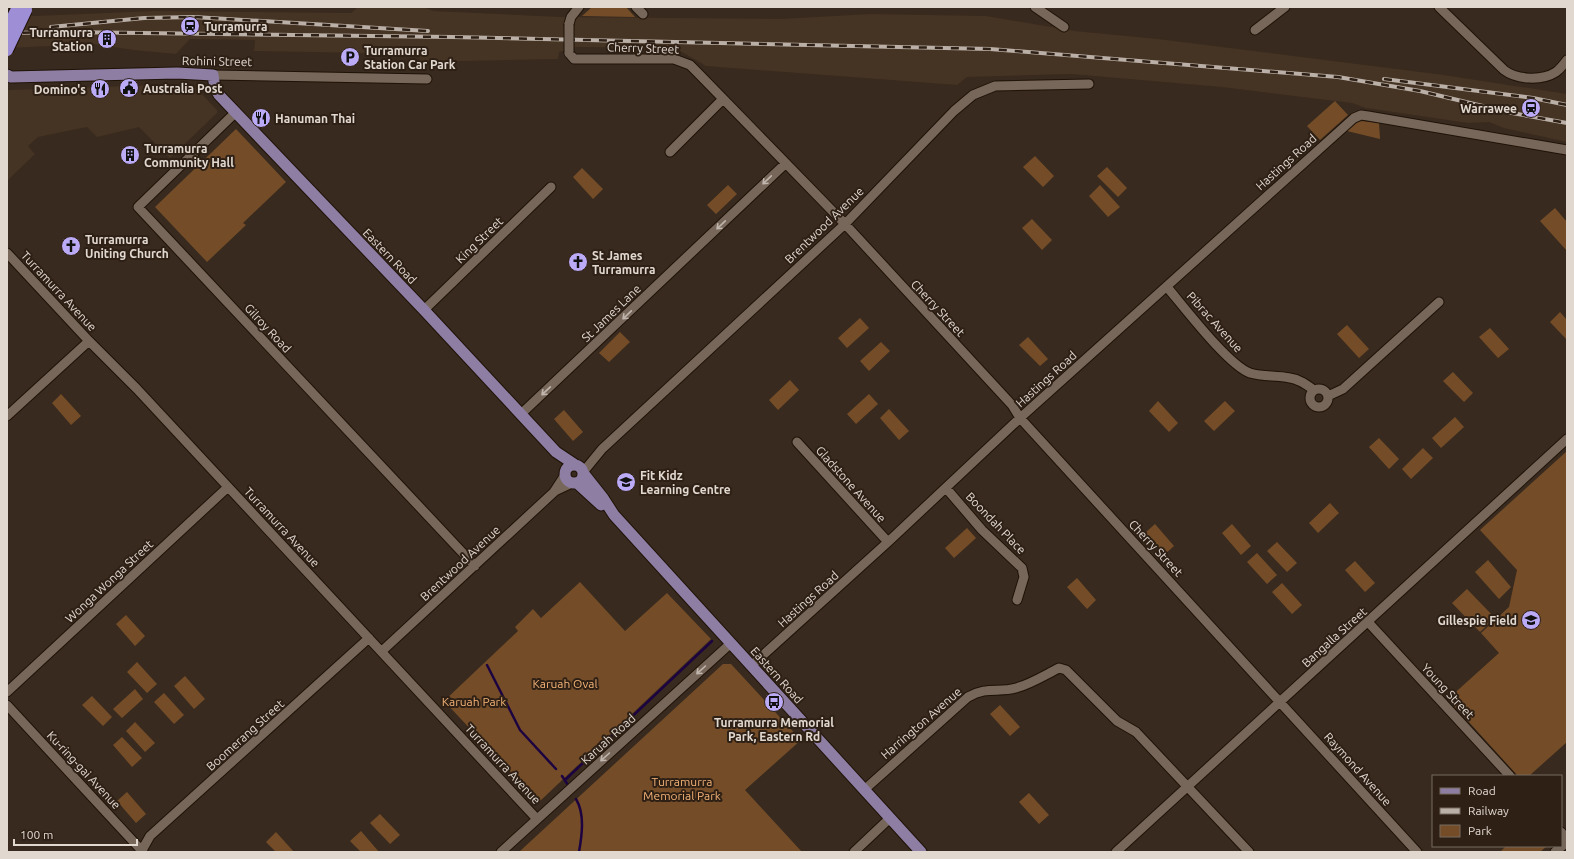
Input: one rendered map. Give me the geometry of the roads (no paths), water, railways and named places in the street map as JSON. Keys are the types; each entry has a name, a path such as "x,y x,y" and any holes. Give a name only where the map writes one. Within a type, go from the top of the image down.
{"highway":[{"path":"7,29 22,9 7,50"}],"main road":[{"name":"Rohini Street","path":"7,75 11,77 177,73 213,75"},
{"name":"Eastern Road","path":"213,75 216,92 521,414 921,852"}],"street":[{"name":"Cherry Street","path":"579,7 571,17 569,24 569,53 574,59 674,59 684,61 694,68 845,224 1012,405 1020,418 1280,702"},
{"path":"636,7 643,14"},
{"path":"1035,7 1064,27"},
{"path":"1255,30 1285,7"},
{"path":"1439,7 1504,70 1513,75 1543,77 1557,71 1567,60"},
{"name":"Rohini Street","path":"213,75 427,79"},
{"name":"Brentwood Avenue","path":"382,651 845,224 954,111 973,95 995,86 1089,84"},
{"path":"670,152 724,99"},
{"name":"Gilroy Road","path":"236,112 138,207 475,566"},
{"name":"Hastings Road","path":"751,666 888,542 1020,418 1348,123 1360,115 1567,150"},
{"name":"St James Lane","path":"521,414 786,163"},
{"name":"King Street","path":"424,310 551,187"},
{"name":"Turramurra Avenue","path":"7,253 228,486 537,819"},
{"name":"Pibrac Avenue","path":"1167,286 1223,352 1241,368 1264,376 1290,378 1300,381 1314,390"},
{"path":"1328,396 1343,389 1439,302"},
{"path":"7,416 89,341"},
{"path":"1323,389 1328,396 1328,401 1325,405 1318,407 1312,403 1310,399 1314,390 1323,389"},
{"path":"1314,416 1318,407"},
{"name":"Bangalla Street","path":"1116,852 1567,439"},
{"name":"Gladstone Avenue","path":"797,442 888,542"},
{"name":"Wonga Wonga Street","path":"7,692 228,486"},
{"name":"Boondah Place","path":"946,488 982,530 1022,568 1024,577 1017,600"},
{"name":"Young Street","path":"1368,622 1509,775"},
{"name":"Boomerang Street","path":"142,852 150,836 369,638"},
{"name":"Karuah Road","path":"501,852 730,644"},
{"name":"Harrington Avenue","path":"864,790 968,696 977,691 1018,687 1059,668 1066,670 1117,721 1136,732 1249,852"},
{"name":"Raymond Avenue","path":"1280,702 1417,852"},
{"name":"Ku-ring-gai Avenue","path":"7,705 142,852"},
{"path":"854,852 890,818"}],"waterway":[{"path":"565,780 712,641"},
{"path":"487,665 520,730 556,769"},
{"path":"562,776 568,785"},
{"path":"576,799 582,818 582,832 579,852"}],"railway":[{"path":"51,27 144,18 194,17 428,31"},
{"path":"7,33 64,32 452,37 990,49 1338,77 1420,91 1512,113 1567,123"},
{"path":"1384,79 1533,98 1567,105"}],"place":[{"name":"Turramurra","path":"190,26"},
{"name":"Turramurra Station","path":"107,39"},
{"name":"Turramurra Station Car Park","path":"350,57"},
{"name":"Australia Post","path":"129,88"},
{"name":"Domino's","path":"100,89"},
{"name":"Warrawee","path":"1531,108"},
{"name":"Hanuman Thai","path":"261,118"},
{"name":"Turramurra Community Hall","path":"130,155"},
{"name":"Turramurra Uniting Church","path":"71,246"},
{"name":"St James Turramurra","path":"578,262"},
{"name":"Fit Kidz Learning Centre","path":"626,482"},
{"name":"Gillespie Field","path":"1531,620"},
{"name":"Turramurra Memorial Park, Eastern Rd","path":"774,702"}],"park label":[{"name":"Karuah Oval","path":"565,683"},
{"name":"Karuah Park","path":"474,701"},
{"name":"Turramurra Memorial Park","path":"682,788"}]}
